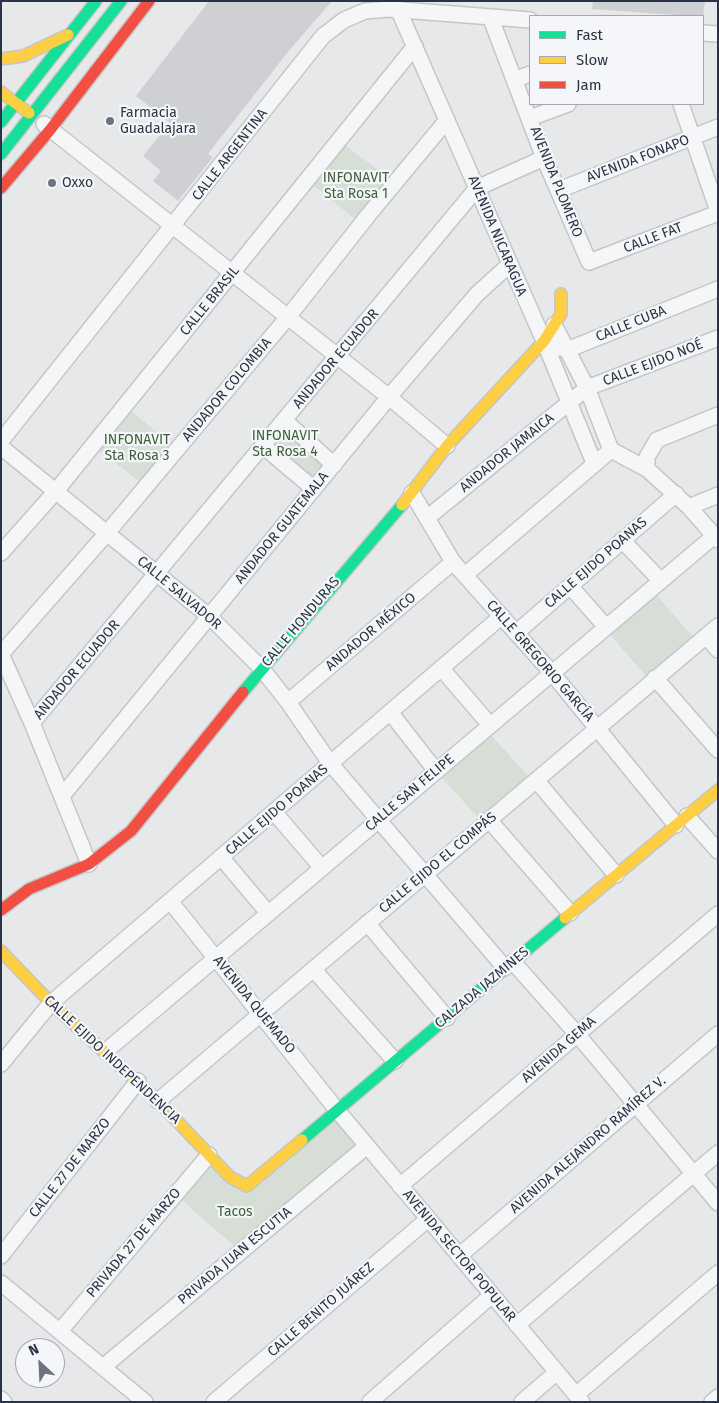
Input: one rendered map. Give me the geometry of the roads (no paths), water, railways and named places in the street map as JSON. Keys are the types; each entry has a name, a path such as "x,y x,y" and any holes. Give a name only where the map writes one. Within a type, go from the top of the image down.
{"street":[{"path":"1,122 74,32 96,1"},
{"path":"1,154 121,1"},
{"path":"1,188 50,130 149,1"},
{"name":"CALLE ARGENTINA","path":"1,441 323,36 344,20 365,11 398,9 492,19 529,20"},
{"name":"AVENIDA NICARAGUA","path":"398,9 416,46 509,265 544,341 594,463"},
{"name":"AVENIDA PLOMERO","path":"492,19 544,158 589,262"},
{"path":"1,59 23,56 74,32"},
{"name":"CALLE BRASIL","path":"1,553 56,491 416,46"},
{"path":"514,80 529,74"},
{"path":"1,92 389,397 447,446"},
{"path":"530,118 565,105"},
{"path":"681,105 691,139 718,212"},
{"name":"ANDADOR COLOMBIA","path":"1,654 107,533 288,317 447,120"},
{"name":"AVENIDA FONAPO","path":"559,190 718,127"},
{"name":"ANDADOR ECUADOR","path":"32,724 477,188 544,158"},
{"name":"CALLE FAT","path":"589,262 718,212"},
{"name":"ANDADOR GUATEMALA","path":"62,796 389,397 477,294 509,265"},
{"name":"CALLE CUBA","path":"544,341 558,348 572,348 718,288"},
{"name":"CALLE HONDURAS","path":"1,910 29,889 89,864 131,831 262,669 412,492 447,446 544,341 561,314 561,294"},
{"path":"554,325 588,388 611,450 647,469 676,494 716,538"},
{"name":"CALLE EJIDO NOÉ","path":"588,388 718,338"},
{"name":"ANDADOR JAMAICA","path":"427,518 588,388"},
{"path":"647,469 647,457 657,440 718,415"},
{"path":"284,420 334,465"},
{"path":"263,446 314,489"},
{"name":"CALLE SALVADOR","path":"1,447 210,616 262,669 288,702 330,763 378,820 509,965 576,1034 718,1203"},
{"path":"465,575 611,450"},
{"name":"CALLE GREGORIO GARCÍA","path":"412,492 453,562 552,673 597,728 681,820 718,851"},
{"name":"CALLE EJIDO POANAS","path":"516,633 676,494"},
{"path":"689,507 718,495"},
{"name":"CALLE SAN FELIPE","path":"106,1051 606,627 716,538"},
{"path":"622,540 661,581"},
{"name":"ANDADOR MÉXICO","path":"288,702 453,562"},
{"path":"570,586 606,627"},
{"name":"CALLE EJIDO POANAS","path":"1,1064 52,1003 502,616"},
{"name":"CALLE EJIDO EL COMPÁS","path":"158,1101 718,626"},
{"path":"706,636 718,650"},
{"path":"1,654 32,724 89,864"},
{"path":"441,668 490,725"},
{"path":"656,678 718,750"},
{"path":"390,712 436,771"},
{"path":"536,780 616,875"},
{"name":"CALZADA JAZMINES","path":"246,1186 718,790"},
{"path":"274,812 322,868"},
{"path":"489,820 570,913"},
{"path":"221,857 268,913"},
{"name":"AVENIDA QUEMADO","path":"170,901 261,1013 336,1110"},
{"name":"AVENIDA GEMA","path":"400,1186 718,914"},
{"path":"367,923 447,1018"},
{"name":"CALLE EJIDO INDEPENDENCIA","path":"1,952 52,1003 138,1081 230,1177 246,1186"},
{"path":"313,969 395,1061"},
{"name":"AVENIDA ALEJANDRO RAMÍREZ V.","path":"459,1256 718,1034"},
{"name":"CALLE 27 DE MARZO","path":"1,1256 138,1081"},
{"name":"AVENIDA SECTOR POPULAR","path":"336,1110 579,1399"},
{"name":"PRIVADA JUAN ESCUTIA","path":"103,1367 367,1146"},
{"path":"517,1325 718,1153"},
{"name":"PRIVADA 27 DE MARZO","path":"60,1331 209,1154"},
{"name":"CALLE BENITO JUÁREZ","path":"214,1402 428,1219"},
{"path":"579,1399 718,1273"},
{"path":"1,1283 145,1402"},
{"path":"370,1402 492,1295"},
{"path":"522,1402 557,1372"},
{"path":"712,1402 718,1397"},
{"path":"1,1399 4,1402"}],"place":[{"name":"Farmacia Guadalajara","path":"110,121"},
{"name":"Oxxo","path":"52,183"}],"park label":[{"name":"INFONAVIT Sta Rosa 1","path":"356,186"},
{"name":"INFONAVIT Sta Rosa 4","path":"285,444"},
{"name":"INFONAVIT Sta Rosa 3","path":"137,448"},
{"name":"Tacos","path":"235,1212"}]}
